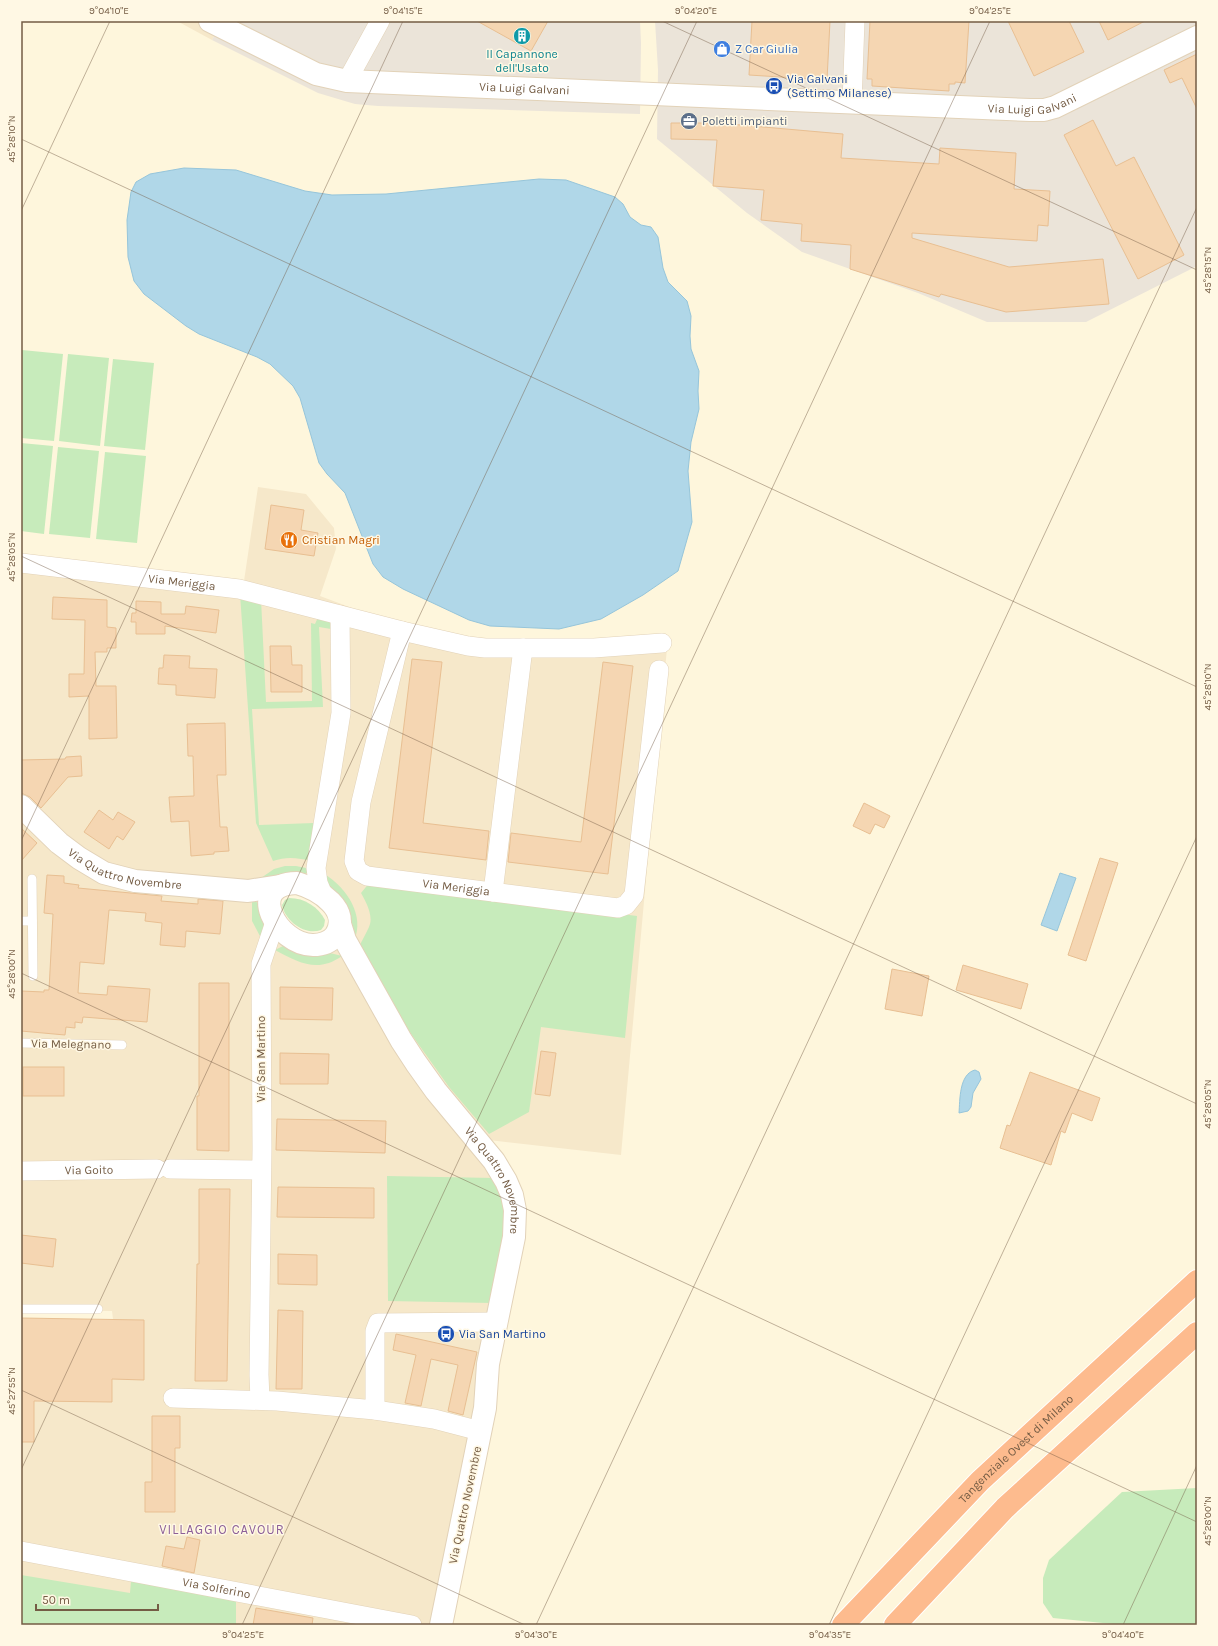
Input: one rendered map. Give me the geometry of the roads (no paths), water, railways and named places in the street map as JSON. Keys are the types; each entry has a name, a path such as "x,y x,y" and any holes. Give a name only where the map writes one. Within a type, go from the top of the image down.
{"highway":[{"name":"Tangenziale Ovest di Milano","path":"843,1625 980,1481 1197,1282"},
{"path":"895,1625 1005,1508 1197,1333"}],"street":[{"name":"Via Luigi Galvani","path":"210,21 316,74 347,81 1044,110 1055,107 1197,37"},
{"path":"347,81 380,21"},
{"path":"852,103 855,21"},
{"name":"Via Meriggia","path":"21,563 239,589 402,631 361,802 354,861 358,871 367,876 618,908 626,905 634,895 659,670"},
{"path":"282,906 299,942 310,945 320,945 327,943 337,932 340,924 339,916 334,907 323,895 318,883 316,868 341,713 340,615"},
{"path":"402,631 468,646 485,648 594,648 662,643"},
{"path":"493,892 523,648"},
{"name":"Via Quattro Novembre","path":"21,806 59,843 104,873 135,881 248,891 282,906"},
{"path":"282,906 316,868"},
{"path":"282,906 305,886 323,895"},
{"name":"Via San Martino","path":"268,1401 259,1375 261,964 282,906"},
{"name":"Via Quattro Novembre","path":"340,924 345,940 401,1040 436,1091 494,1161 506,1181 512,1195 515,1210 514,1237 488,1364 485,1408 441,1625"},
{"path":"327,943 354,957"},
{"name":"Via Goito","path":"21,1171 163,1169 261,1170"},
{"path":"375,1410 375,1331 378,1323 497,1322"},
{"path":"173,1398 268,1401 375,1410 434,1419 480,1430"},
{"name":"Via Solferino","path":"21,1551 412,1625"}],"lane":[{"path":"32,878 33,976"},
{"path":"21,921 32,921"},
{"name":"Via Melegnano","path":"21,1043 122,1045"},
{"path":"21,1309 98,1309"}],"water":[{"path":"184,168 236,170 305,191 332,195 386,194 539,179 566,180 615,197 623,204 630,217 641,225 651,227 658,237 663,268 668,282 687,301 691,316 691,349 699,371 699,409 691,442 688,471 692,522 678,571 643,595 601,619 559,629 490,626 469,620 403,589 383,577 373,564 345,493 319,463 300,398 293,386 270,364 257,357 199,334 186,326 144,294 134,281 128,257 127,220 131,192 136,182 150,174"},
{"path":"1060,873 1076,878 1057,931 1041,925"},
{"path":"975,1070 979,1072 981,1079 973,1093 971,1107 968,1111 959,1113 960,1095 963,1082 970,1072"}],"place":[{"name":"Il Capannone dell'Usato","path":"522,36"},
{"name":"Z Car Giulia","path":"722,49"},
{"name":"Via Galvani (Settimo Milanese)","path":"774,86"},
{"name":"Poletti impianti","path":"689,121"},
{"name":"Cristian Magri","path":"289,540"},
{"name":"Via San Martino","path":"446,1334"}],"district":[{"name":"VILLAGGIO CAVOUR","path":"222,1529"}]}
